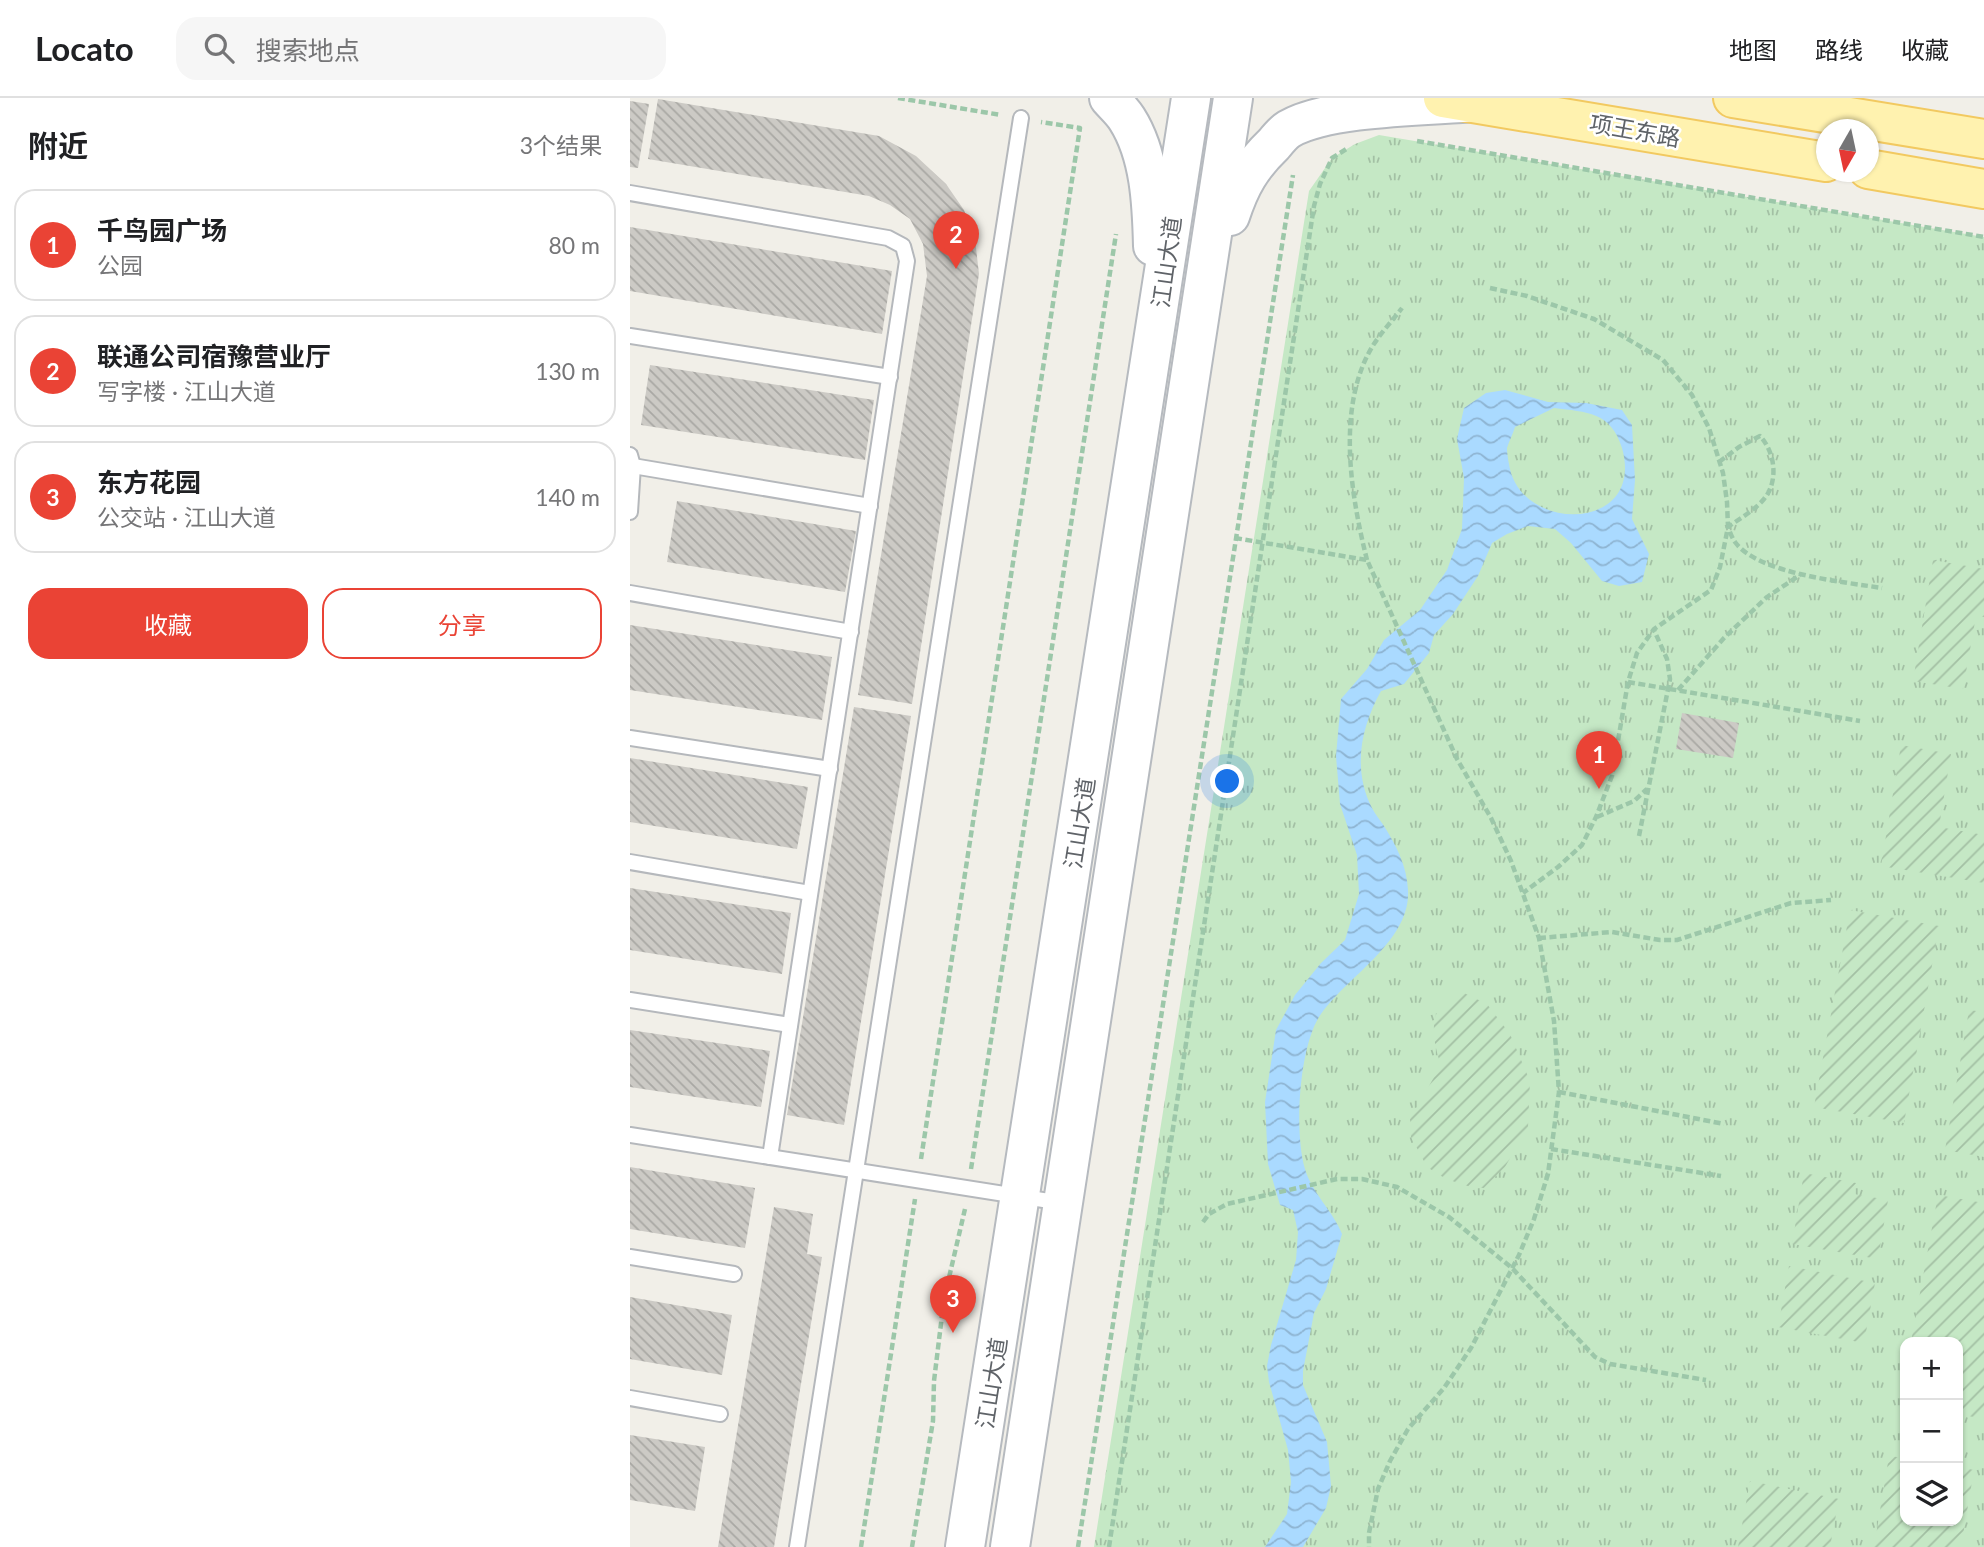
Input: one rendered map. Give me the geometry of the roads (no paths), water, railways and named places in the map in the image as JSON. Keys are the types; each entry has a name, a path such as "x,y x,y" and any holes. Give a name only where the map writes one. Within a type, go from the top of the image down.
{"main road":[{"path":"1109,98 1127,119 1143,152 1152,216 1155,339"},
{"name":"江山大道","path":"965,1547 1191,98"},
{"name":"江山大道","path":"1010,1547 1233,98"},
{"path":"1732,98 1984,139"},
{"path":"1196,343 1236,195 1253,164 1288,129 1342,113 1459,100"},
{"name":"项王东路","path":"1459,100 1816,160"},
{"path":"1879,171 1984,189"}],"lane":[{"path":"797,1547 1021,118"},
{"path":"630,193 888,238 902,246 907,261 770,1157"},
{"path":"630,336 890,377"},
{"path":"630,512 631,460 870,506"},
{"path":"630,593 850,632"},
{"path":"630,738 830,769"},
{"path":"630,862 810,893"},
{"path":"630,1000 790,1025"},
{"path":"630,1135 1063,1203"},
{"path":"630,1257 734,1274"},
{"path":"630,1398 720,1414"}],"water":[{"path":"1505,390 1548,402 1586,403 1622,410 1632,425 1635,480 1632,519 1649,554 1642,582 1619,586 1602,581 1571,543 1555,529 1528,526 1507,534 1492,543 1478,576 1453,614 1434,635 1429,653 1404,684 1381,691 1368,719 1362,748 1362,778 1372,808 1393,841 1403,864 1408,890 1406,909 1388,942 1319,1017 1307,1049 1299,1114 1305,1169 1342,1234 1326,1289 1314,1313 1303,1371 1303,1385 1327,1442 1331,1486 1326,1508 1303,1547 1265,1547 1287,1514 1291,1482 1288,1450 1267,1366 1296,1260 1298,1232 1293,1210 1280,1205 1268,1164 1265,1102 1276,1030 1295,995 1321,963 1345,940 1359,894 1357,855 1340,804 1336,756 1341,699 1367,669 1384,640 1420,610 1447,570 1462,529 1464,478 1457,439 1464,408 1486,393","holes":["1554,408 1596,416 1611,427 1617,436 1622,448 1624,476 1616,496 1599,509 1578,514 1555,512 1534,503 1518,487 1507,454 1515,427"]}],"place":[{"name":"联通公司宿豫营业厅","path":"956,269"},
{"name":"千鸟园广场","path":"1599,789"},
{"name":"东方花园","path":"953,1333"}]}
